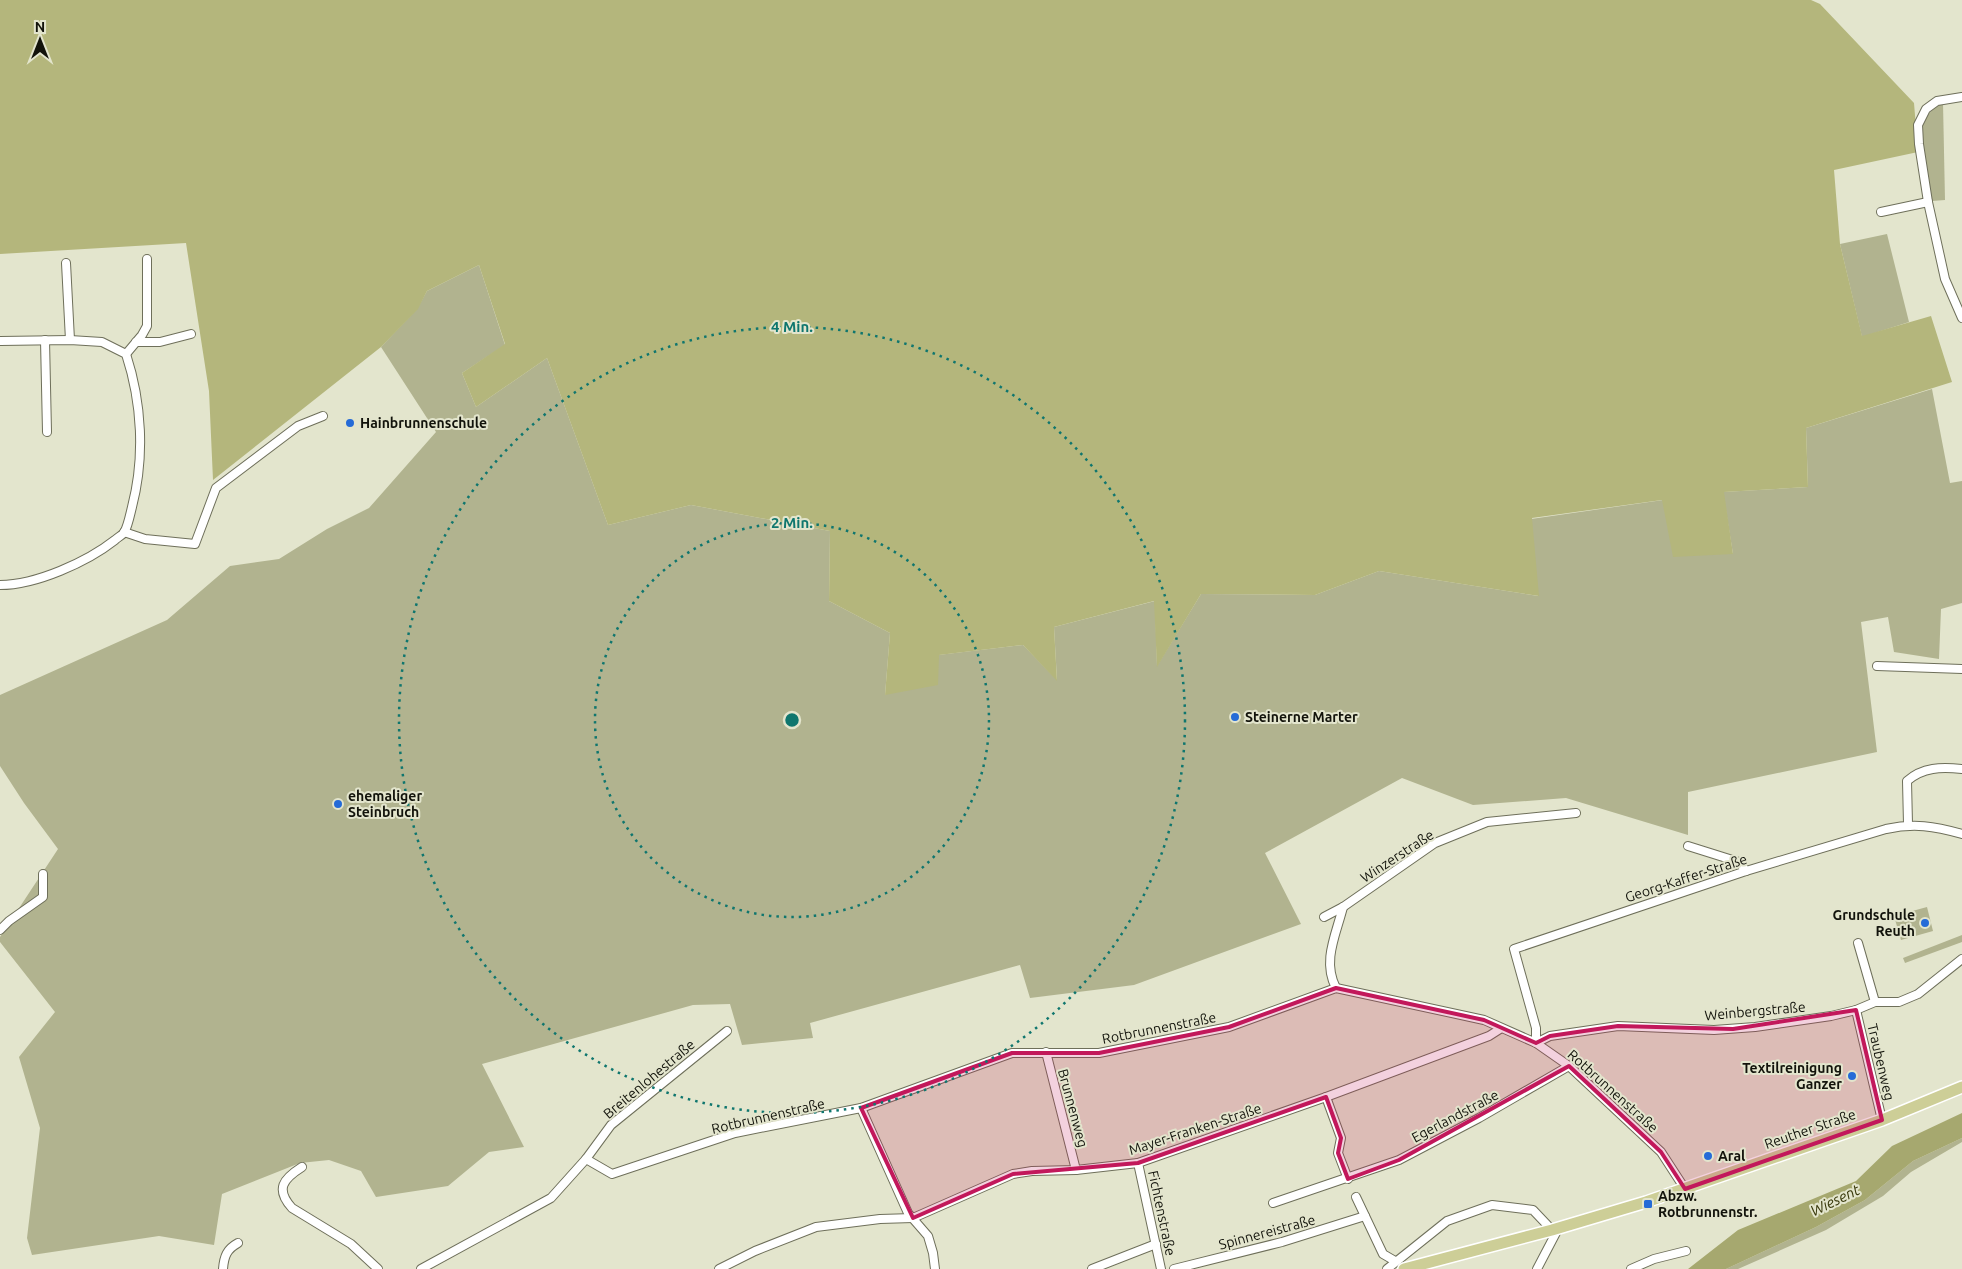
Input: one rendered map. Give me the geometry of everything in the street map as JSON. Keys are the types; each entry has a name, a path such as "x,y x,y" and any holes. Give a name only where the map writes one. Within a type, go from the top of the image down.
{"main road":[{"name":"Reuther Straße","path":"1400,1265 1555,1230 1604,1216 1882,1120 1962,1086"}],"street":[{"path":"1962,97 1937,102 1926,109 1918,125 1928,202 1946,279 1962,318"},
{"path":"1881,212 1928,202"},
{"path":"126,354 147,326 147,259"},
{"path":"66,263 70,340"},
{"path":"136,342 160,342 191,334"},
{"path":"45,340 47,432"},
{"path":"0,341 70,340 102,342 126,354 134,380 141,438 138,481 124,532 104,548 71,566 32,581 0,585"},
{"path":"124,532 145,539 195,544 216,488 298,426 323,416"},
{"path":"1877,666 1962,669"},
{"path":"1908,824 1907,781 1915,774 1933,768 1962,769"},
{"name":"Winzerstraße","path":"1324,917 1343,907 1435,843 1487,822 1576,813"},
{"name":"Georg-Kaffer-Straße","path":"1536,1043 1536,1028 1514,949 1746,871 1886,829 1908,824 1944,829 1962,834"},
{"path":"1688,846 1739,862 1746,871"},
{"path":"0,930 43,896 43,874"},
{"path":"1336,988 1329,976 1329,955 1343,907"},
{"name":"Traubenweg","path":"1858,942 1875,1002"},
{"name":"Weinbergstraße","path":"1536,1043 1550,1036 1618,1026 1714,1030 1800,1021 1856,1010 1875,1002 1899,1002 1918,994 1962,959"},
{"name":"Rotbrunnenstraße","path":"586,1159 612,1174 735,1133 861,1108 1012,1053 1099,1053 1229,1027 1336,988 1484,1020 1500,1029 1536,1043 1569,1066 1661,1152 1685,1189"},
{"name":"Traubenweg","path":"1856,1010 1882,1120"},
{"name":"Mayer-Franken-Straße","path":"719,1269 755,1251 816,1227 880,1219 913,1218 1013,1174 1032,1171 1076,1170 1138,1163 1326,1097 1489,1036 1500,1029"},
{"name":"Breitenlohestraße","path":"421,1269 551,1198 586,1159 611,1125 727,1031"},
{"name":"Brunnenweg","path":"1046,1052 1076,1170"},
{"name":"Egerlandstraße","path":"1273,1203 1348,1179 1399,1160 1479,1118 1569,1066"},
{"path":"1326,1097 1341,1138 1338,1153 1348,1179"},
{"path":"861,1108 908,1213 928,1236 933,1253 934,1269"},
{"name":"Fichtenstraße","path":"1138,1163 1161,1269"},
{"path":"302,1167 289,1175 284,1182 282,1191 285,1200 292,1208 351,1244 378,1269"},
{"path":"1356,1197 1383,1254 1400,1265"},
{"path":"1387,1269 1400,1265 1448,1221 1492,1205 1533,1210 1555,1230 1537,1269"},
{"name":"Spinnereistraße","path":"1174,1269 1282,1242 1365,1216"},
{"path":"223,1269 224,1257 230,1247 238,1243"},
{"path":"1092,1269 1156,1244"},
{"path":"1631,1269 1654,1259 1686,1251"}],"highlighted area":[{"path":"1336,988 1484,1020 1536,1043 1550,1036 1618,1026 1733,1029 1856,1010 1882,1120 1685,1189 1661,1152 1569,1066 1399,1160 1348,1179 1338,1153 1341,1138 1326,1097 1138,1163 1013,1174 913,1218 861,1108 1012,1053 1099,1053 1229,1027"}],"shaded area":[{"path":"0,0 1811,0 1820,4 1914,103 1918,152 1834,170 1840,244 1862,336 1931,316 1952,382 1806,428 1808,487 1724,492 1733,554 1673,557 1662,500 1532,518 1539,596 1379,571 1315,595 1201,594 1157,667 1154,601 1054,627 1057,681 1023,645 939,655 938,685 885,695 890,633 829,601 830,531 691,505 608,525 547,358 476,407 462,373 505,344 479,265 427,291 418,309 381,347 213,480 209,391 186,243 0,254"},
{"path":"1943,103 1945,200 1932,201 1921,136 1927,116"},
{"path":"1887,234 1909,322 1862,337 1840,244"},
{"path":"479,265 505,345 462,373 476,407 547,358 608,525 691,505 830,531 829,601 890,633 885,695 938,655 1023,645 1057,680 1054,627 1155,601 1157,666 1201,594 1315,595 1379,571 1538,596 1531,519 1663,500 1733,554 1723,492 1808,487 1806,428 1932,389 1950,483 1962,481 1962,603 1941,609 1939,659 1894,652 1888,617 1861,622 1877,752 1688,792 1688,835 1566,798 1473,805 1402,778 1265,853 1301,924 1134,985 1030,998 1020,965 810,1023 813,1038 742,1045 730,1004 693,1005 482,1064 524,1147 489,1152 448,1186 376,1197 361,1171 329,1160 300,1163 222,1194 214,1245 159,1236 32,1255 27,1238 40,1128 19,1057 55,1012 0,942 0,937 58,849 24,803 0,766 0,695 167,620 230,566 279,559 327,529 369,508 436,432 381,347 417,309 427,291"},
{"path":"1927,907 1933,931 1901,940 1894,916"},
{"path":"1962,935 1962,942 1905,963 1903,958"},
{"path":"1962,1138 1962,1142 1911,1172 1883,1196 1826,1230 1738,1269 1726,1269 1816,1227 1865,1200 1913,1161"}],"water":[{"name":"Wiesent","path":"1962,1113 1962,1138 1913,1161 1865,1200 1816,1227 1726,1269 1688,1269 1738,1230 1856,1181 1892,1146"}],"place":[{"name":"Hainbrunnenschule","path":"350,423"},
{"name":"Steinerne Marter","path":"1235,717"},
{"name":"ehemaliger Steinbruch","path":"338,804"},
{"name":"Grundschule Reuth","path":"1925,923"},
{"name":"Textilreinigung Ganzer","path":"1852,1076"},
{"name":"Aral","path":"1708,1156"},
{"name":"Abzw. Rotbrunnenstr.","path":"1648,1204"}]}
